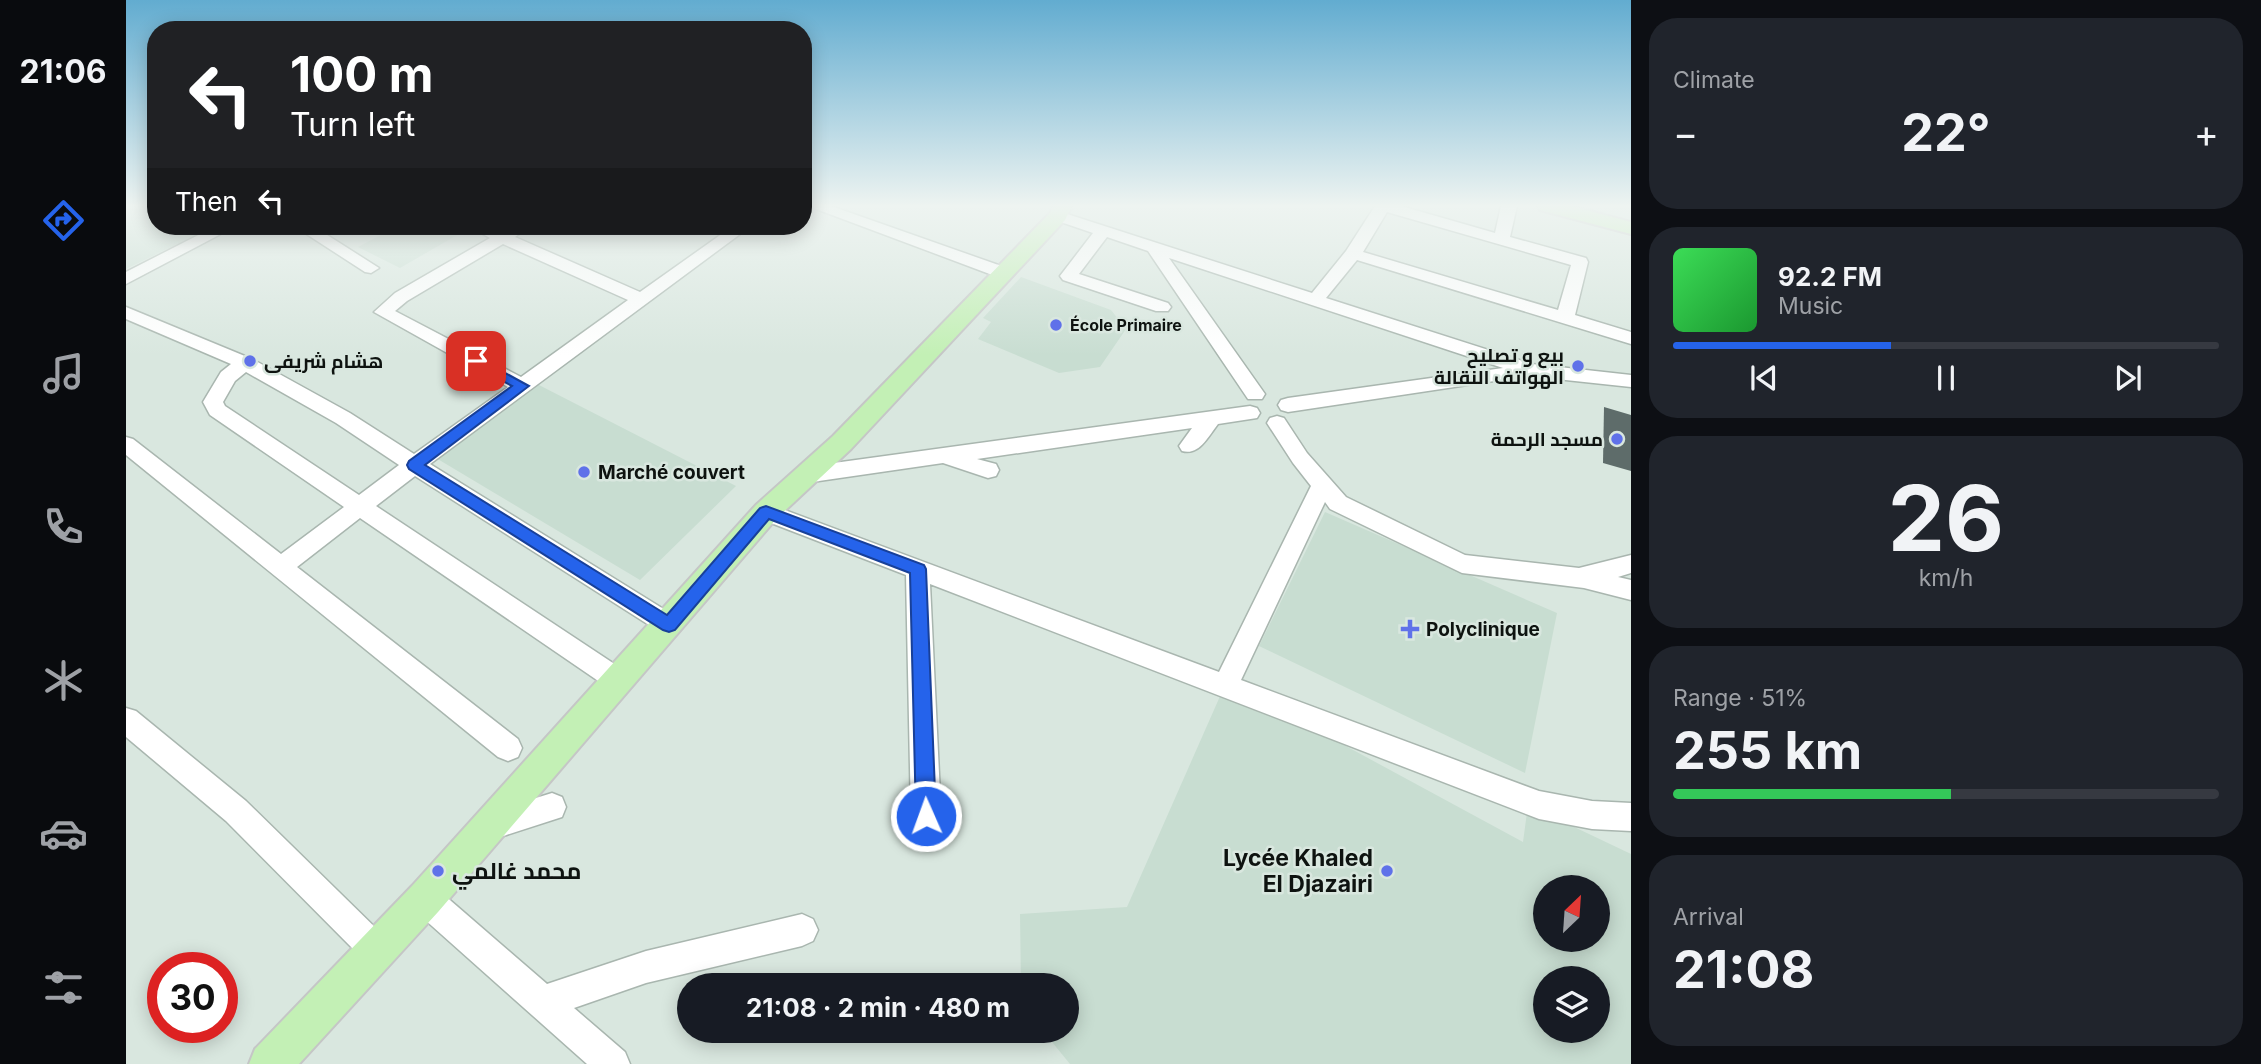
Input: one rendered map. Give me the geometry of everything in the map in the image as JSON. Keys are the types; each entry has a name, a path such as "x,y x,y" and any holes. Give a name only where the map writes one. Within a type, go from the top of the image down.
{"main road":[{"path":"270,1064 425,899 766,512 812,474 1017,256"}],"street":[{"path":"126,279 171,256"},
{"path":"351,256 371,268"},
{"path":"471,256 401,297 383,312 522,386"},
{"path":"544,256 641,299"},
{"path":"280,567 414,465 702,256"},
{"path":"955,256 1001,272"},
{"path":"1084,256 1069,276 1162,308 1166,298 1185,293"},
{"path":"1159,256 1252,404"},
{"path":"1178,256 1530,370 1631,381"},
{"path":"1316,299 1352,256"},
{"path":"1358,256 1631,338"},
{"path":"1557,256 1580,262 1565,318"},
{"path":"126,312 244,363 343,418 669,625"},
{"path":"244,363 219,389 213,402 217,410 619,681"},
{"path":"1282,414 1530,370"},
{"path":"812,474 1211,419 1252,404 1269,394 1323,485 1338,503 1462,564 1576,577 1631,590"},
{"path":"1189,446 1211,419"},
{"path":"126,444 508,748"},
{"path":"943,455 988,470"},
{"path":"1225,686 1323,485"},
{"path":"766,512 1539,805 1592,815 1631,817"},
{"path":"1576,577 1631,564"},
{"path":"918,569 926,816"},
{"path":"126,720 236,811 376,950"},
{"path":"490,825 552,807"},
{"path":"425,899 613,1064"},
{"path":"542,1002 646,967 802,930"}],"shaded area":[{"path":"126,256 153,256 126,269"},
{"path":"375,256 421,256 400,268"},
{"name":"École Primaire","path":"1021,277 1111,310 1126,329 1100,367 1059,373 978,339 991,322 983,318"},
{"name":"Marché couvert","path":"537,384 736,486 640,580 436,458"},
{"name":"Polyclinique","path":"1325,512 1557,613 1525,773 1259,646"},
{"name":"Lycée Khaled El Djazairi","path":"1221,694 1272,706 1523,842 1528,805 1631,854 1631,1064 1070,1064 1053,1043 1079,1043 1079,973 1021,973 1020,914 1127,907"}],"building":[{"name":"مسجد الرحمة","path":"1604,407 1631,415 1631,471 1603,463"}],"place":[{"name":"École Primaire","path":"1056,325"},
{"name":"هشام شريفى","path":"250,361"},
{"name":"بيع و تصليح الهواتف النقالة","path":"1578,366"},
{"name":"مسجد الرحمة","path":"1617,439"},
{"name":"Marché couvert","path":"584,472"},
{"name":"Polyclinique","path":"1410,629"},
{"name":"محمد غالمي","path":"438,871"},
{"name":"Lycée Khaled El Djazairi","path":"1387,871"}],"route":[{"path":"476,361 522,386 414,465 669,625 766,512 918,569 926,816"}]}
